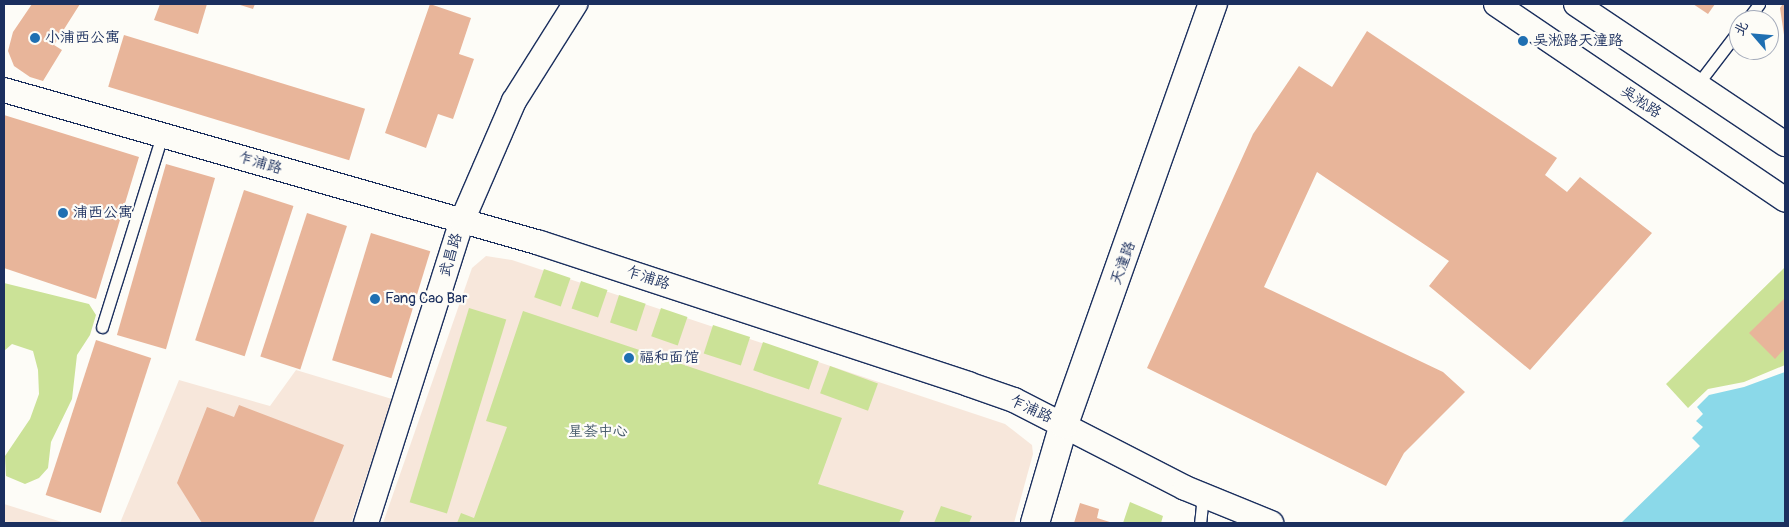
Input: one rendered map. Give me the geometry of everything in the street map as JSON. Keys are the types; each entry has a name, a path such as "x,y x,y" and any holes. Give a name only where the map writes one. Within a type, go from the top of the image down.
{"main road":[{"name":"天潼路","path":"1035,523 1064,424 1213,4"}],"street":[{"name":"武昌路","path":"366,523 462,221 514,101 575,4"},
{"name":"吴淞路","path":"1496,4 1785,200"},
{"path":"1576,4 1785,144"},
{"name":"乍浦路","path":"4,90 540,243 968,384 1014,400 1255,521"}],"lane":[{"path":"1697,85 1729,43"},
{"path":"102,327 162,135"},
{"path":"1197,493 1202,505 1200,523"}],"shaded area":[{"name":"星荟中心","path":"486,256 512,260 1005,424 1032,445 1033,454 1014,523 383,523 472,268"},
{"path":"296,370 392,399 351,523 120,523 179,380 270,406"},
{"path":"4,504 65,523 4,523"}],"green space":[{"path":"1785,267 1785,365 1744,382 1708,389 1688,408 1666,384"},
{"path":"544,269 570,278 561,306 534,297"},
{"path":"581,281 607,290 598,318 572,308"},
{"path":"4,283 89,304 96,315 90,335 77,355 72,399 51,442 48,468 39,478 25,484 6,476 5,456 30,419 39,394 38,370 33,351 12,344 4,351"},
{"path":"619,295 646,304 637,331 610,323"},
{"path":"469,308 506,319 447,514 410,502"},
{"path":"661,308 687,317 678,345 651,336"},
{"name":"星荟中心","path":"523,311 842,418 818,484 904,511 899,523 457,523 461,513 474,518 507,427 486,421"},
{"path":"713,325 750,337 741,366 704,354"},
{"path":"763,342 819,361 809,390 753,370"},
{"path":"830,366 878,383 868,411 820,393"},
{"path":"1130,502 1163,516 1161,523 1123,523"},
{"path":"941,506 972,516 969,523 934,523"}],"water":[{"path":"1785,372 1785,523 1621,523 1700,446 1692,438 1703,427 1696,421 1703,414 1697,407 1709,395 1744,387"}],"building":[{"name":"小浦西公寓","path":"32,4 80,4 54,45 62,50 43,81 30,77 14,66 8,51 13,32"},
{"path":"160,4 207,4 198,34 154,20"},
{"path":"237,4 255,4 253,9"},
{"path":"430,4 471,18 459,54 474,59 453,119 438,114 426,148 385,133"},
{"path":"1693,4 1715,4 1708,14"},
{"path":"1785,4 1784,35 1780,8"},
{"path":"1367,31 1557,158 1545,175 1567,192 1580,177 1652,233 1530,370 1429,286 1449,261 1317,172 1264,287 1443,372 1465,392 1404,453 1386,486 1147,368 1253,134 1299,66 1332,87"},
{"path":"124,35 365,109 349,160 108,87"},
{"name":"浦西公寓","path":"4,115 139,157 96,299 4,268"},
{"path":"166,164 215,178 166,349 117,335"},
{"path":"244,190 293,206 245,356 195,340"},
{"path":"307,213 347,226 300,370 260,357"},
{"path":"371,233 430,251 391,378 332,360"},
{"path":"1785,298 1785,348 1775,359 1749,333"},
{"path":"96,340 151,358 101,513 46,495"},
{"path":"239,405 344,445 313,523 202,523 177,483 207,407 234,417"},
{"path":"1080,503 1099,509 1097,518 1113,523 1074,523"}],"place":[{"name":"小浦西公寓","path":"35,38"},
{"name":"吴淞路天潼路","path":"1523,41"},
{"name":"浦西公寓","path":"63,213"},
{"name":"Fang Cao Bar","path":"375,299"},
{"name":"福和面馆","path":"629,358"}]}
